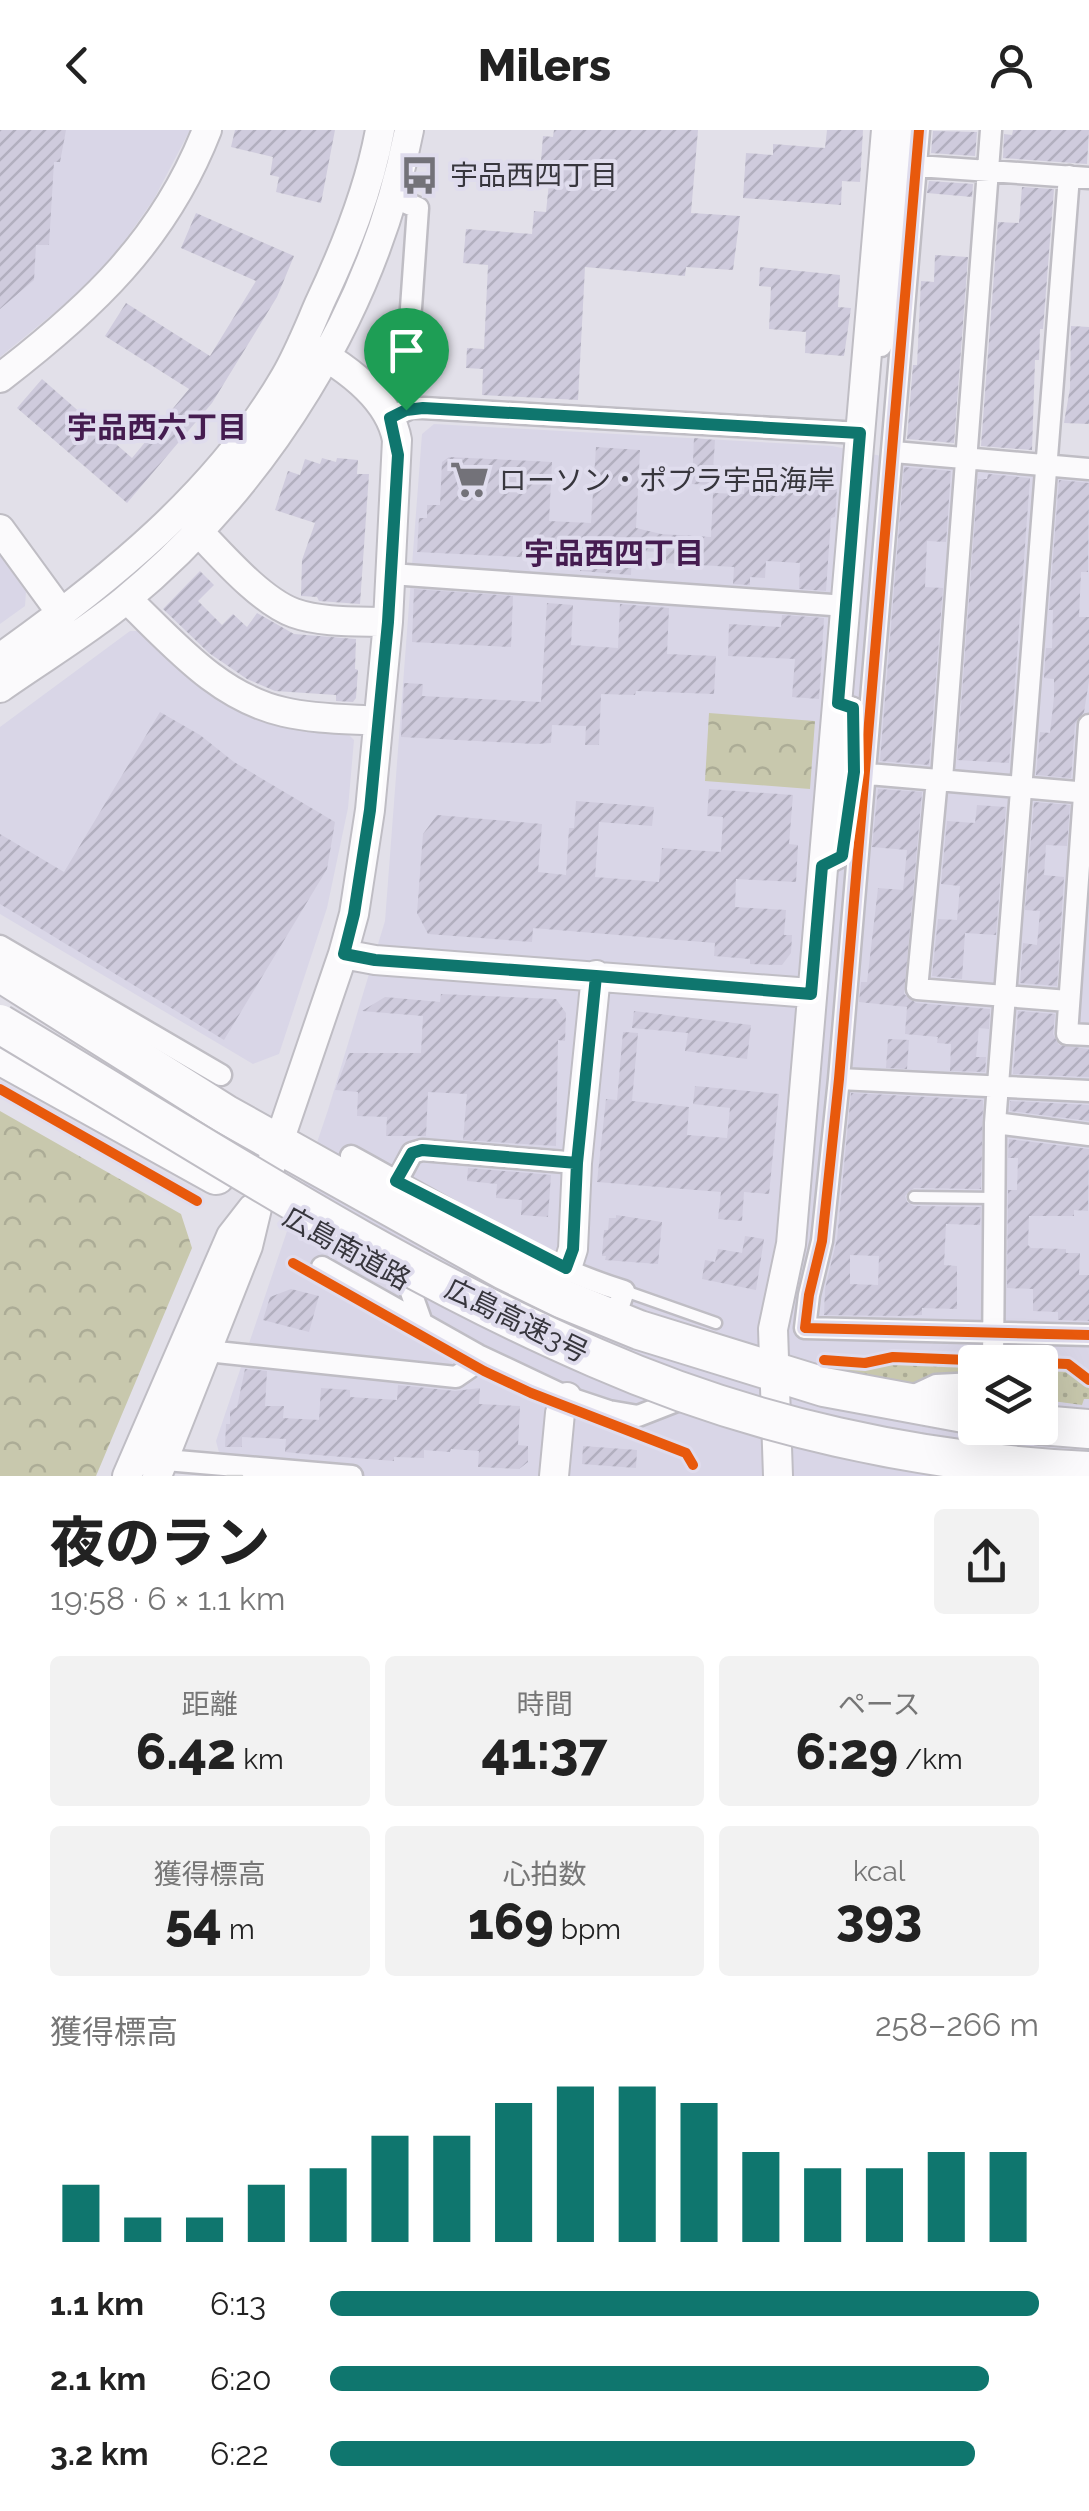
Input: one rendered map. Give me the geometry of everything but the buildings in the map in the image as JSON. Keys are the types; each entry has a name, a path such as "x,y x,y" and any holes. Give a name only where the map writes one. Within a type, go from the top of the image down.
{"highway":[{"name":"広島南道路","path":"0,972 132,1039 225,1114 392,1192 504,1270 563,1300 619,1305 774,1371 824,1387 958,1412"},
{"name":"広島高速3号","path":"0,1024 395,1258 598,1360 698,1398 801,1429 902,1450 1089,1471"},
{"name":"広島南道路","path":"0,1055 259,1200 540,1347 679,1400 824,1448 999,1476"}],"street":[{"path":"0,378 78,316 124,269 166,212 207,130"},
{"path":"0,688 126,600 198,532 282,428 314,349 380,130"},
{"path":"0,658 62,614 139,550 232,454 286,376 314,349 358,288 393,197 409,130"},
{"path":"778,1476 772,1330 790,1244 886,130"},
{"path":"903,130 908,165 894,452 861,773 839,1079 822,1242 805,1328 1089,1336"},
{"path":"864,366 880,352 908,165 919,130"},
{"path":"991,130 967,458 917,990 1068,1001"},
{"path":"908,165 1079,177 1047,465 995,1124 994,1345"},
{"path":"393,197 418,208 411,308"},
{"path":"144,1469 207,1351 248,1246 278,1142 344,954 370,810 388,622 398,455 390,418 374,395 314,349"},
{"path":"390,418 411,408 423,408 860,433"},
{"path":"894,452 1089,469"},
{"path":"0,529 62,614"},
{"path":"198,532 288,611 312,618 388,622"},
{"path":"391,574 846,606"},
{"path":"126,600 198,667 238,696 287,713 378,721"},
{"path":"822,866 842,856 861,773 853,708 838,703"},
{"path":"1089,725 1080,946 1068,1001 1067,1034 1089,1034"},
{"path":"861,773 1086,792"},
{"path":"0,946 132,1039 221,1074"},
{"path":"344,954 375,960 811,994"},
{"path":"566,1268 573,1249 577,1163 596,976"},
{"path":"839,1079 1089,1091"},
{"path":"995,1124 1089,1135"},
{"path":"392,1192 412,1153 422,1150 577,1163"},
{"path":"351,1156 392,1192 426,1197 566,1268 619,1305"},
{"path":"144,1469 231,1236 259,1200"},
{"path":"322,1267 478,1355 608,1412 638,1416 679,1400"},
{"path":"407,1280 422,1323"},
{"path":"207,1351 456,1377 470,1368 478,1355"},
{"path":"900,1402 936,1385 958,1384"},
{"path":"554,1476 560,1413 567,1396"},
{"path":"144,1469 352,1476"}],"lane":[{"path":"914,1197 994,1198"},
{"path":"619,1305 716,1323"}],"shaded area":[{"path":"0,130 190,130 154,199 119,249 75,296 0,357"},
{"path":"434,424 832,446 901,460 1089,469 1089,1476 225,1476 216,1441 328,1110 385,921 422,434"},
{"path":"0,556 26,592 25,606 0,624"},
{"path":"130,631 138,631 199,687 230,708 272,725 348,734 354,740 348,808 327,908 279,1054 253,1064 0,914 0,727"}],"green space":[{"path":"709,713 815,721 810,789 705,781"},
{"path":"0,1111 181,1214 192,1248 96,1476 0,1476"},
{"path":"892,1360 958,1363 958,1375 895,1389 831,1376 835,1365 874,1365"},
{"path":"1058,1367 1070,1368 1089,1385 1089,1399 1084,1399 1082,1405 1058,1402"}],"tram line":[{"path":"227,1476 242,1476"}],"cycle path":[{"path":"919,130 839,1079 822,1241 805,1328 1089,1335"},
{"path":"0,1089 197,1201"},
{"path":"293,1263 484,1371 686,1453 693,1465"},
{"path":"824,1360 865,1363 893,1357 1068,1364 1089,1380"}],"place":[{"name":"宇品西四丁目","path":"420,175"},
{"name":"ローソン・ポプラ宇品海岸","path":"469,480"}],"district":[{"name":"宇品西六丁目","path":"157,428"},
{"name":"宇品西四丁目","path":"614,554"}],"route":[{"path":"406,410 390,418 398,455 388,622 370,810 344,954 375,960 596,976 577,1163 573,1249 566,1268 396,1181 412,1153 422,1150 577,1163 592,1018 596,976 811,994 822,866 842,856 854,772 853,708 838,703 860,433 406,410"}]}
